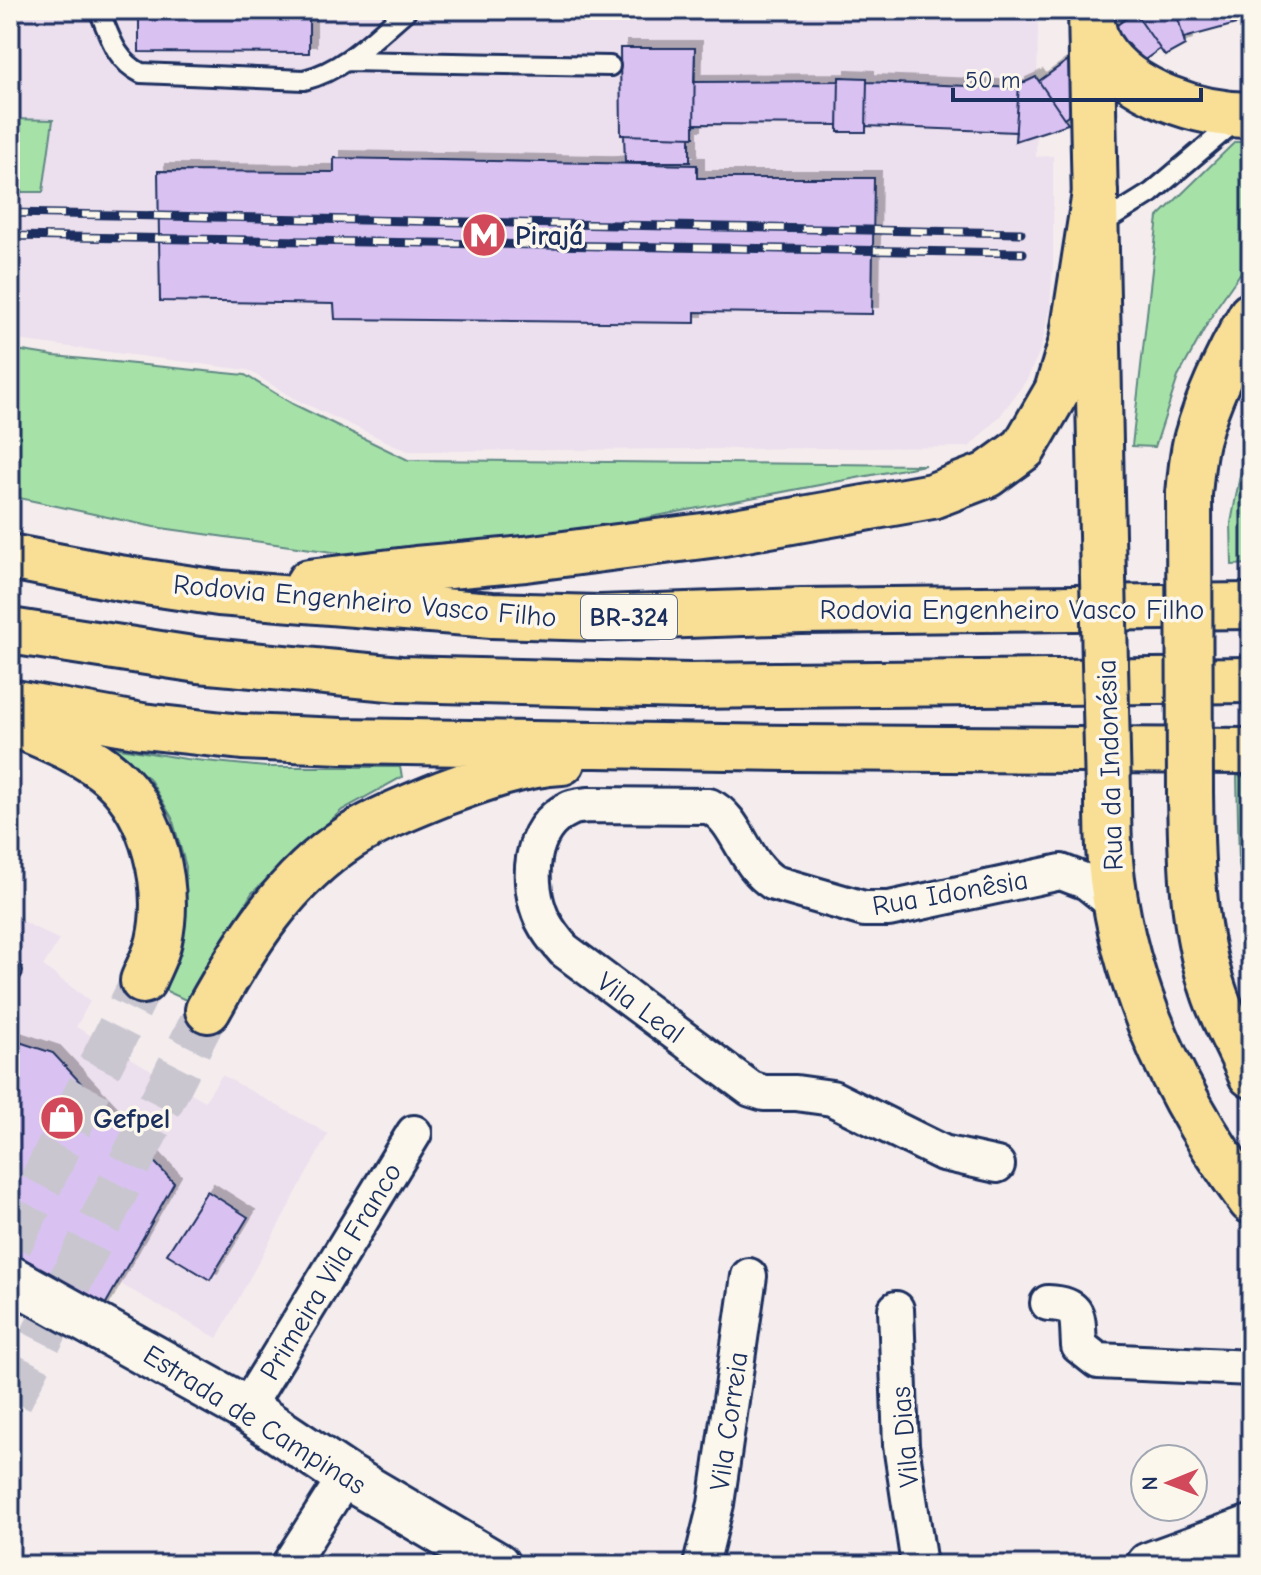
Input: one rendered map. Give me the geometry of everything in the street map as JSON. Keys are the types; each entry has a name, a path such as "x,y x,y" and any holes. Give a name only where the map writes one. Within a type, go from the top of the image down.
{"main road":[{"path":"1091,16 1099,46 1117,68 1138,83 1169,98 1203,109 1248,113"},
{"name":"Rua da Indonésia","path":"1091,16 1109,851 1102,894 1127,951 1160,1048 1184,1099 1251,1201"},
{"path":"219,593 718,534 932,496 987,475 1024,448 1057,391 1072,341 1095,211"},
{"path":"1250,1072 1216,998 1198,934 1191,879 1189,494 1196,440 1211,396 1226,359 1251,315"},
{"name":"Rodovia Engenheiro Vasco Filho","path":"10,557 219,593 492,615 600,618 876,609 1251,606"},
{"path":"10,631 199,660 400,679 689,686 1251,680"},
{"path":"10,702 142,726 242,737 342,741 1251,751"},
{"path":"10,722 93,761 128,794 140,815 152,842 160,875 162,910 158,945 143,981"},
{"path":"208,1010 234,963 271,909 298,881 350,837 403,809 533,765 790,748"},
{"name":"Estrada de Campinas","path":"10,1278 246,1409 346,1476 497,1565"},
{"path":"1149,1565 1251,1528"}],"street":[{"name":"Vila Leal","path":"709,806 588,805 570,808 554,819 541,837 534,856 532,876 536,900 549,933 564,950 751,1089 764,1093 832,1098 943,1153 997,1165"},
{"name":"Rua Idonêsia","path":"709,806 721,812 756,870 765,878 864,909 889,909 1057,872 1102,894"},
{"name":"Primeira Vila Franco","path":"246,1409 414,1133"},
{"name":"Vila Correia","path":"701,1565 716,1504 749,1276"},
{"path":"1048,1303 1065,1303 1072,1308 1076,1313 1079,1346 1098,1361 1251,1368"},
{"name":"Vila Dias","path":"896,1309 901,1445 919,1565"},
{"path":"289,1565 346,1476"}],"lane":[{"path":"99,10 119,56 126,66 141,73 304,80 322,76 347,61 407,10"},
{"path":"347,61 610,66"},
{"path":"1095,211 1151,193 1248,113"}],"shaded area":[{"path":"10,10 1038,10 1036,157 1053,156 1053,264 1050,306 1041,348 1027,379 1000,416 969,447 408,451 295,399 248,370 10,339"},
{"path":"10,915 59,940 43,966 90,1001 76,1027 205,1101 222,1075 328,1134 217,1338 10,1222"}],"green space":[{"path":"10,119 53,120 43,192 10,192"},
{"path":"1235,142 1251,142 1251,258 1216,308 1178,377 1155,447 1132,446 1158,217"},
{"path":"10,349 245,375 293,404 408,460 925,465 535,539 390,560 154,527 10,496"},
{"path":"1251,417 1251,564 1232,565 1231,523"},
{"path":"102,745 186,759 266,767 400,767 402,777 342,810 252,893 188,1001 162,989 185,912 186,867 172,818 149,778"},
{"path":"1237,776 1251,777 1251,956 1239,863"}],"building":[{"path":"139,10 309,10 309,53 139,52"},
{"path":"1133,10 1176,10 1185,45 1165,56"},
{"path":"1133,10 1251,10 1251,20 1184,38 1185,45 1165,56 1160,49 1064,118 1068,124 1015,141 1016,132 866,126 866,132 838,132 838,125 694,124 694,137 690,137 690,162 625,162 624,135 621,135 620,48 695,48 694,82 839,81 839,77 867,78 867,82 1019,88 1019,85 1036,77 1039,81 1135,12"},
{"path":"620,48 695,48 694,137 621,135"},
{"path":"839,77 867,78 866,132 838,132"},
{"path":"1036,77 1068,124 1015,141 1019,85"},
{"name":"Pirajá","path":"334,158 697,165 697,178 874,178 872,314 695,312 695,323 335,319 334,304 160,301 158,171 334,172"},
{"name":"Gefpel","path":"10,1039 53,1053 174,1183 100,1314 10,1252"},
{"path":"207,1191 248,1217 210,1280 167,1254"}],"tunnel":[{"path":"10,1244 143,981"},
{"path":"10,1400 208,1010"}],"railway":[{"path":"10,213 1021,233"},
{"path":"10,236 1023,253"}],"place":[{"name":"Pirajá","path":"484,235"},
{"name":"Gefpel","path":"62,1118"}]}
